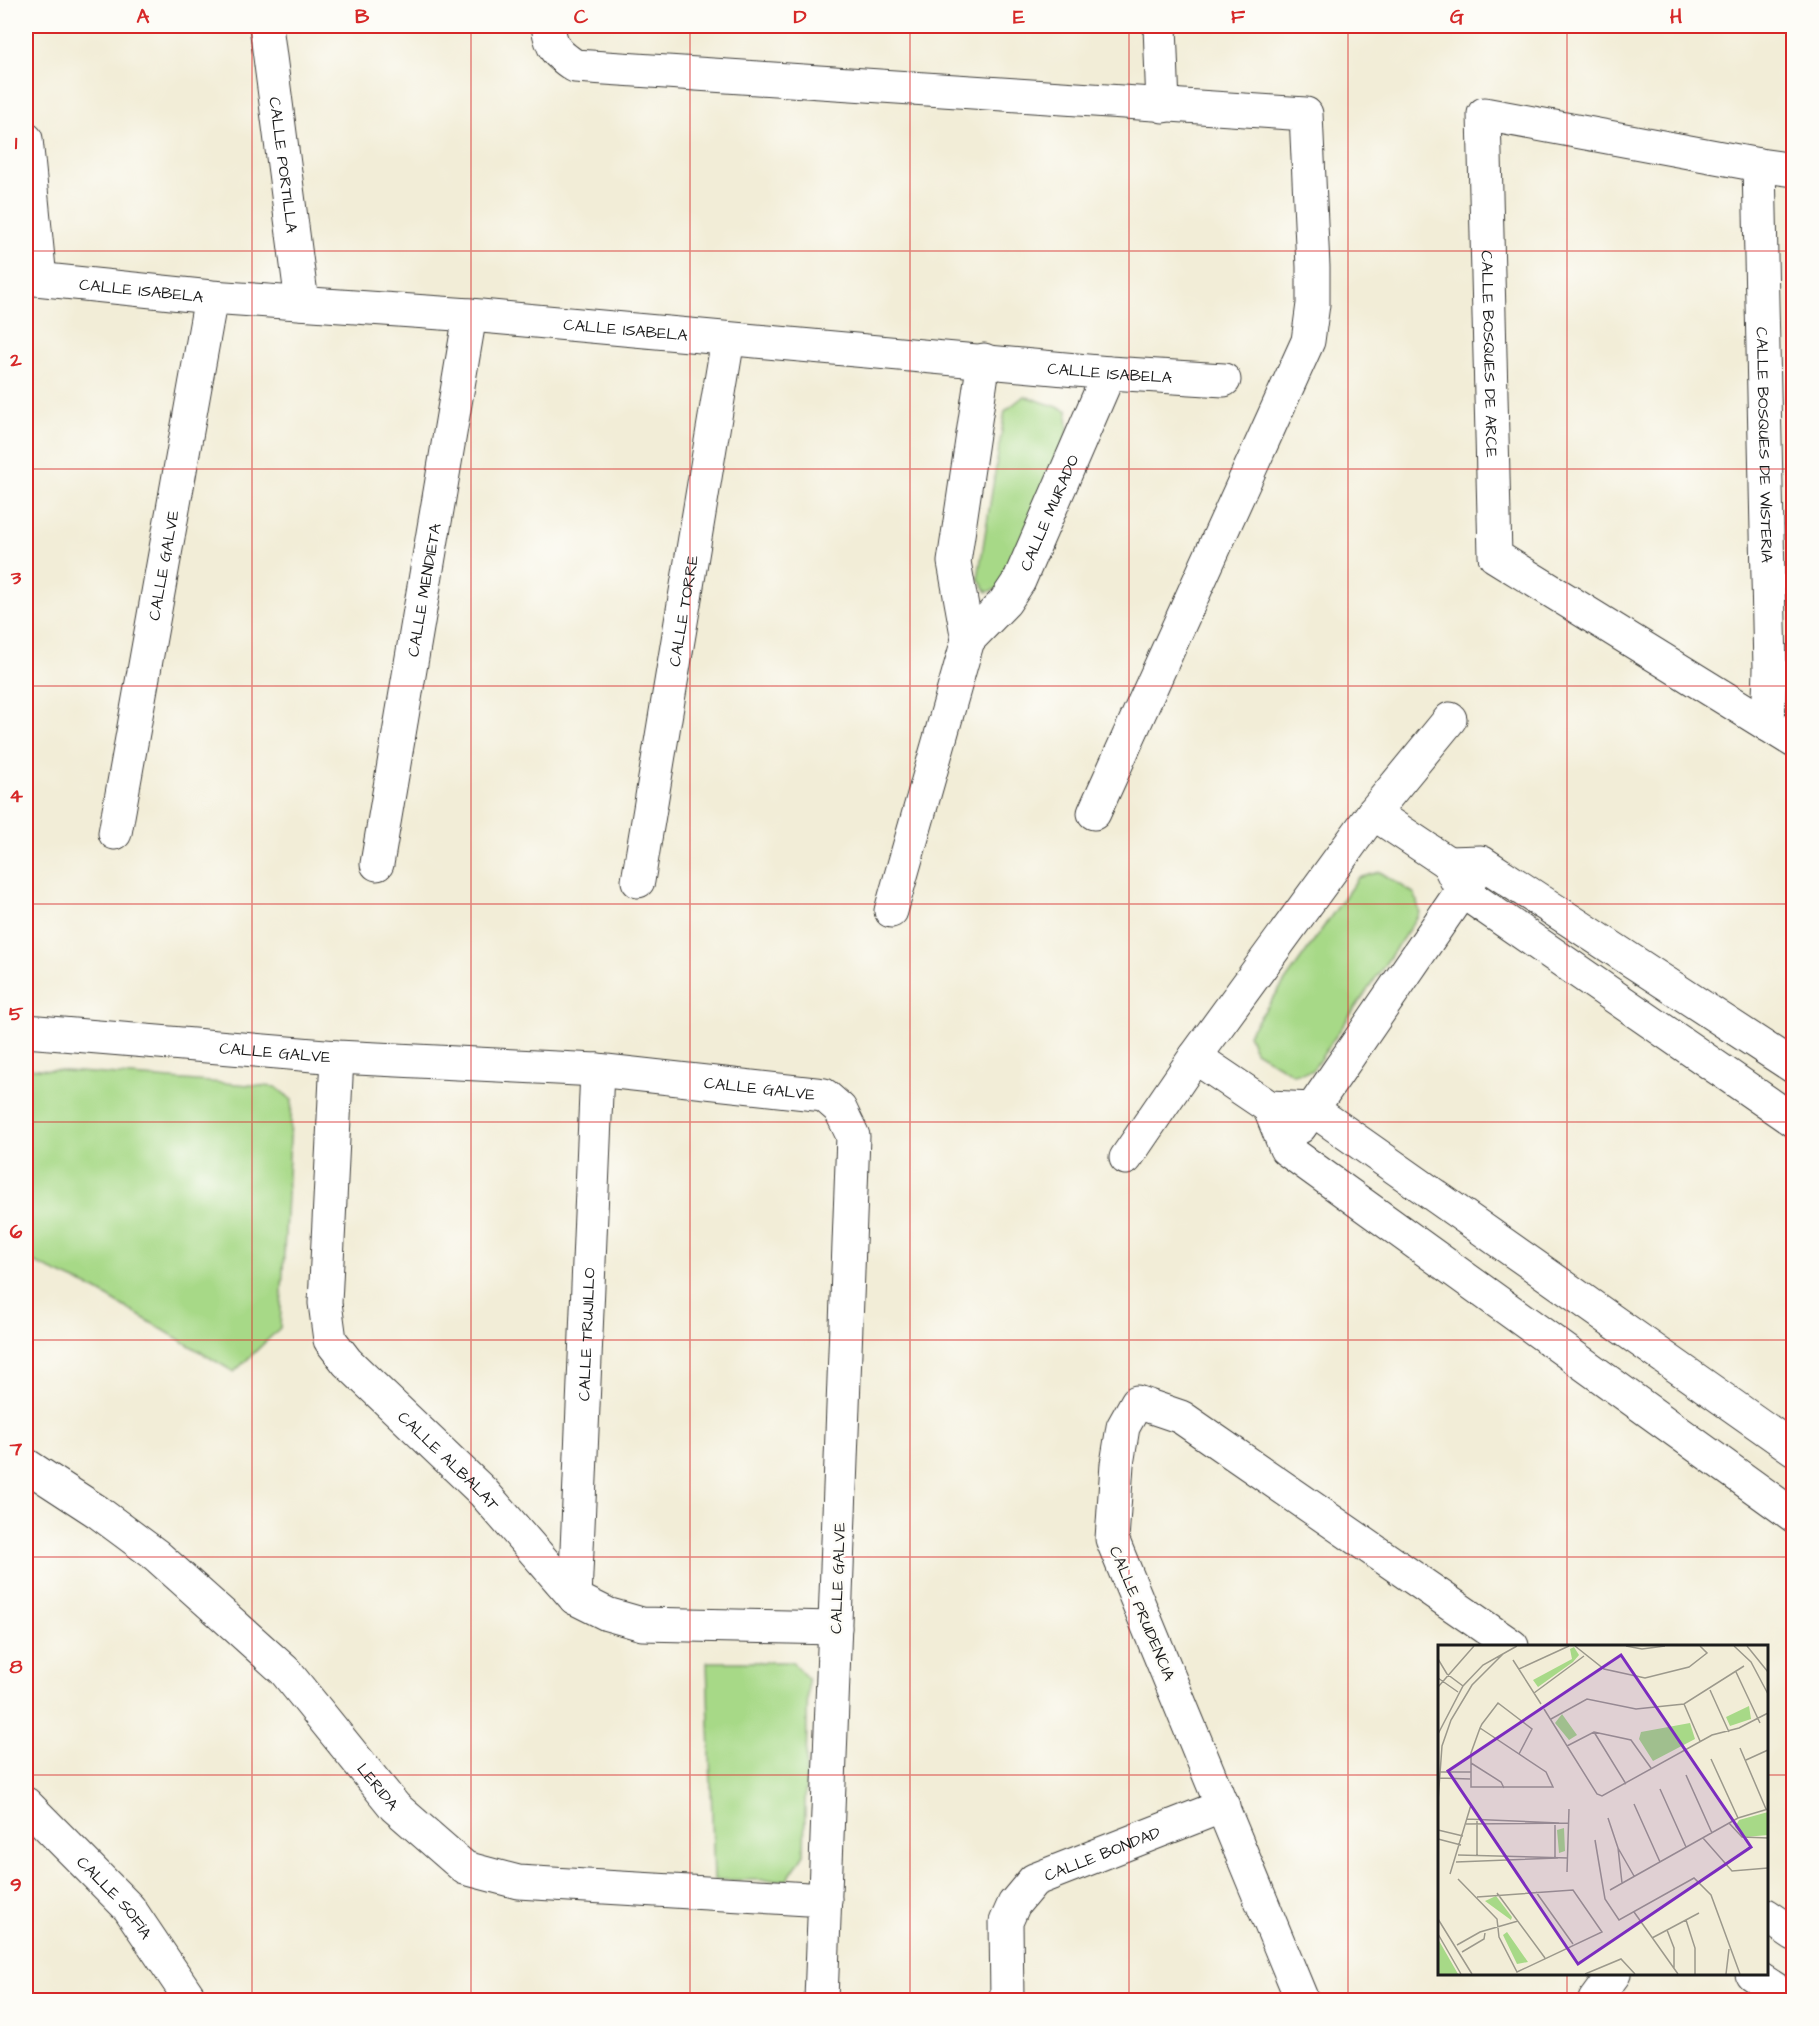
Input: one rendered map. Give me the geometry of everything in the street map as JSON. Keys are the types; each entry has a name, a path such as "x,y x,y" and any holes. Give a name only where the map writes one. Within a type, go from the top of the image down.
{"street":[{"name":"CALLE PORTILLA","path":"266,26 302,303"},
{"path":"548,26 549,36 558,54 575,66 1306,114 1313,304 1308,341 1094,813"},
{"path":"1160,26 1163,106"},
{"name":"CALLE BOSQUES DE ARCE","path":"1781,733 1495,556 1484,114 1794,170"},
{"path":"26,139 33,278"},
{"name":"CALLE BOSQUES DE WISTERIA","path":"1759,165 1770,669 1781,733"},
{"name":"CALLE ISABELA","path":"33,278 211,297 470,315 1109,372 1224,380"},
{"name":"CALLE GALVE","path":"116,833 211,297"},
{"name":"CALLE MENDIETA","path":"376,864 470,315"},
{"name":"CALLE TORRE","path":"638,881 729,339"},
{"name":"CALLE MURADO","path":"891,911 968,640 954,562 984,360"},
{"name":"CALLE MURADO","path":"968,640 1005,602 1019,581 1109,372"},
{"path":"1126,1158 1195,1057 1373,813 1450,719"},
{"path":"1373,813 1455,877 1794,1121"},
{"path":"1286,1149 1455,877 1482,862 1794,1067"},
{"name":"CALLE GALVE","path":"26,1031 337,1057 597,1070 824,1095 840,1109 853,1136 821,2001"},
{"name":"CALLE ALBALAT","path":"337,1057 325,1303 330,1340 347,1362 483,1492 575,1598 607,1614 642,1624 835,1628"},
{"path":"1195,1057 1269,1107 1312,1109 1794,1449"},
{"name":"CALLE TRUJILLO","path":"575,1598 597,1070"},
{"path":"1269,1107 1286,1149 1794,1516"},
{"name":"CALLE PRUDENCIA","path":"1302,2001 1112,1539 1117,1464 1123,1427 1137,1402 1181,1417 1500,1643"},
{"name":"LERIDA","path":"26,1464 98,1512 156,1555 285,1671 395,1807 465,1868 518,1882 825,1900"},
{"name":"CALLE SOFÍA","path":"26,1804 129,1908 191,2001"},
{"name":"CALLE BONDAD","path":"1006,2001 1006,1922 1014,1904 1034,1881 1223,1806"},
{"path":"1768,1916 1794,1934"},
{"path":"1753,1975 1792,2001"}],"green space":[{"path":"1024,396 1067,410 1068,433 1001,588 987,592 978,578 1005,411"},
{"path":"1380,872 1415,894 1420,913 1312,1071 1293,1074 1255,1051 1248,1034 1358,878"},
{"path":"26,1068 276,1087 292,1100 280,1328 234,1372 96,1290 26,1259"},
{"path":"707,1662 792,1662 808,1679 804,1854 787,1880 714,1880"}]}
